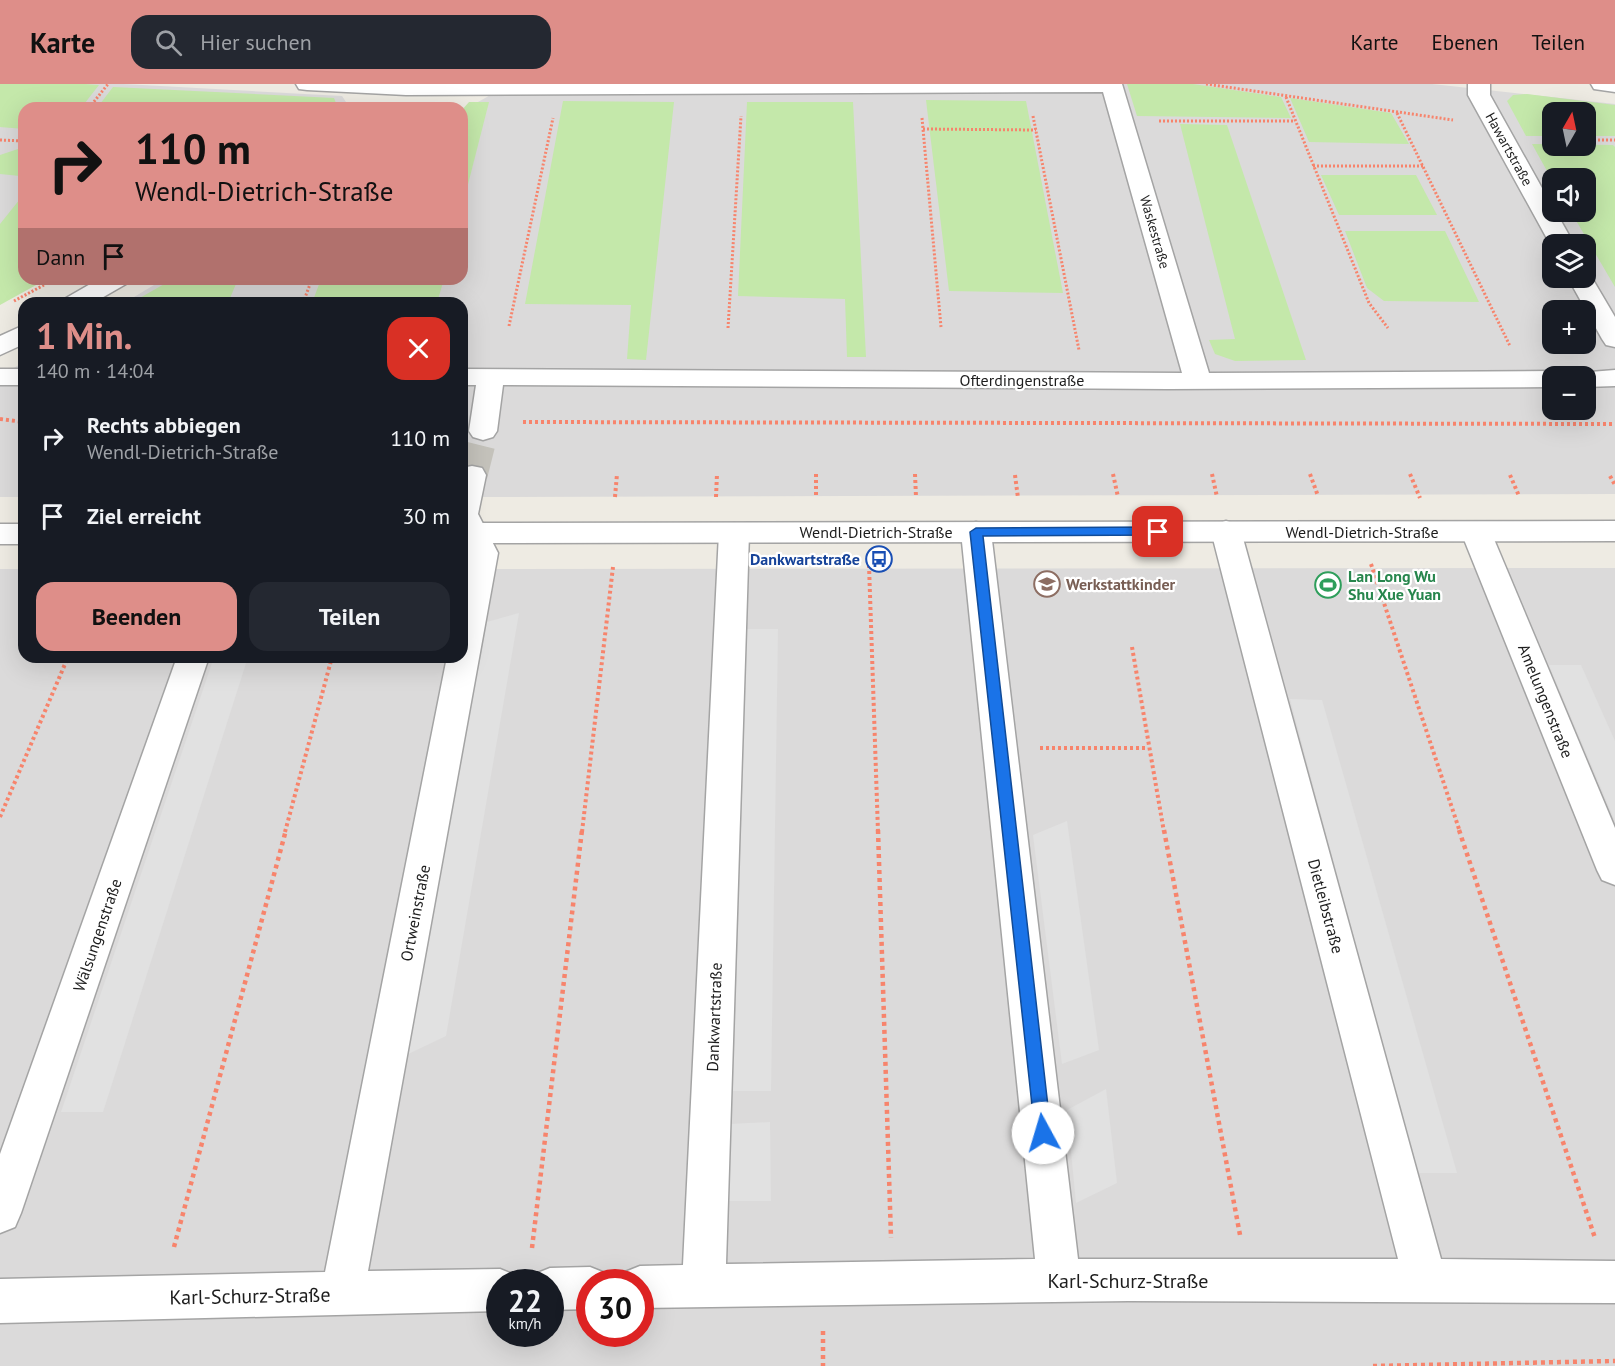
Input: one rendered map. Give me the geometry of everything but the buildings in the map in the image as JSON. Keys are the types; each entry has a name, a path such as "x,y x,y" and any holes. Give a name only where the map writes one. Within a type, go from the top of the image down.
{"street":[{"path":"307,84 743,87 1111,85"},
{"name":"Hawartstraße","path":"1479,84 1479,94 1495,126 1556,234"},
{"path":"1602,84 1615,86"},
{"name":"Waskestraße","path":"1111,85 1198,381"},
{"path":"426,102 454,86"},
{"path":"86,297 106,285"},
{"path":"1586,288 1615,339"},
{"path":"0,346 18,336"},
{"path":"0,377 18,377"},
{"name":"Ofterdingenstraße","path":"468,377 1198,381 1542,379"},
{"path":"483,427 491,377"},
{"path":"1596,379 1615,378"},
{"path":"468,494 472,475"},
{"name":"Dietleibstraße","path":"1226,531 1425,1280"},
{"name":"Wendl-Dietrich-Straße","path":"468,533 1615,531"},
{"path":"976,532 1059,1281"},
{"name":"Amelungenstraße","path":"1476,532 1615,870"},
{"name":"Ortweinstraße","path":"468,533 483,553 468,632"},
{"name":"Dankwartstraße","path":"704,1285 734,533"},
{"path":"0,534 18,534"},
{"name":"Wälsungenstraße","path":"0,1213 191,663"},
{"name":"Ortweinstraße","path":"342,1294 462,663"},
{"name":"Karl-Schurz-Straße","path":"654,1287 1059,1281 1425,1280 1607,1264"},
{"name":"Karl-Schurz-Straße","path":"0,1301 486,1290"}],"path":[{"path":"94,102 108,84"},
{"path":"1206,84 1495,126"},
{"path":"1027,85 1074,325"},
{"path":"920,86 941,327"},
{"path":"728,328 743,87"},
{"path":"1285,96 1369,303 1388,328"},
{"path":"509,326 555,110"},
{"path":"1397,112 1511,347"},
{"path":"1122,120 1295,121"},
{"path":"923,129 1036,130"},
{"path":"0,140 18,141"},
{"path":"1596,140 1615,140"},
{"path":"1313,166 1423,166"},
{"path":"22,297 44,285"},
{"path":"9,304 18,299"},
{"path":"0,419 18,421"},
{"path":"483,427 1615,424"},
{"path":"615,499 617,474"},
{"path":"716,499 717,474"},
{"path":"816,474 816,507"},
{"path":"915,474 916,499"},
{"path":"1113,474 1119,498"},
{"path":"1212,474 1218,498"},
{"path":"1310,474 1318,498"},
{"path":"1410,474 1420,498"},
{"path":"1015,475 1018,499"},
{"path":"1510,475 1520,498"},
{"path":"1610,476 1615,485"},
{"path":"869,557 893,1284"},
{"path":"1370,561 1607,1264"},
{"path":"532,1248 613,564"},
{"path":"1132,647 1148,748 1240,1236"},
{"path":"0,818 65,663"},
{"path":"174,1248 330,663"},
{"path":"1000,748 1148,748"},
{"path":"1372,1366 1615,1362"}],"shaded area":[{"path":"0,84 124,84 342,96 346,102 18,102 18,284 0,300"},
{"path":"510,84 1432,84 1615,104 1615,494 468,497 468,297 134,297 154,285 468,285 468,108"},
{"path":"18,366 18,497 0,497 0,376"},
{"path":"1615,568 1615,1366 0,1366 0,569 18,569 18,663 468,663 468,569"},
{"path":"519,613 446,1036 404,1056 487,622"},
{"path":"747,629 778,629 771,1091 733,1091"},
{"path":"212,663 246,663 103,1112 61,1112"},
{"path":"1549,665 1581,665 1615,741 1615,821"},
{"path":"1290,699 1322,700 1457,1173 1417,1173"},
{"path":"1067,821 1099,1050 1062,1064 1033,835"},
{"path":"1106,1089 1117,1183 1076,1203 1067,1110"},
{"path":"770,1122 771,1201 729,1201 730,1124"}],"green space":[{"path":"0,84 99,85 86,102 18,102 18,128 0,127"},
{"path":"1127,84 1193,84 1281,97 1291,118 1137,116"},
{"path":"113,87 334,98 336,102 102,102"},
{"path":"1527,94 1591,102 1542,102 1542,136 1526,136 1507,101 1513,95"},
{"path":"1290,98 1391,113 1409,144 1309,142"},
{"path":"926,100 1026,101 1063,293 949,291"},
{"path":"563,101 674,102 646,360 627,359 631,305 525,304"},
{"path":"489,102 468,184 468,103"},
{"path":"747,102 853,102 866,357 847,357 845,299 738,296"},
{"path":"1596,103 1615,105 1615,136 1596,136"},
{"path":"1180,124 1227,125 1306,360 1235,361 1215,354 1209,340 1235,339"},
{"path":"1532,144 1542,144 1542,156 1596,156 1596,145 1615,147 1615,287 1596,255 1596,234 1584,234 1577,222 1596,222 1596,168 1545,168"},
{"path":"18,149 18,176 0,174 0,155"},
{"path":"1321,175 1416,175 1437,215 1339,215"},
{"path":"18,202 18,285 36,285 0,305 0,224"},
{"path":"1345,231 1445,231 1479,302 1384,301 1367,288"},
{"path":"162,285 236,285 230,297 142,297"},
{"path":"319,285 442,285 439,297 314,297"}],"tunnel":[{"path":"472,475 483,431"}],"place":[{"name":"Dankwartstraße","path":"879,559"},
{"name":"Werkstattkinder","path":"1047,584"},
{"name":"Lan Long Wu Shu Xue Yuan","path":"1328,585"}],"route":[{"path":"1043,1133 976,532 1158,532"}]}
